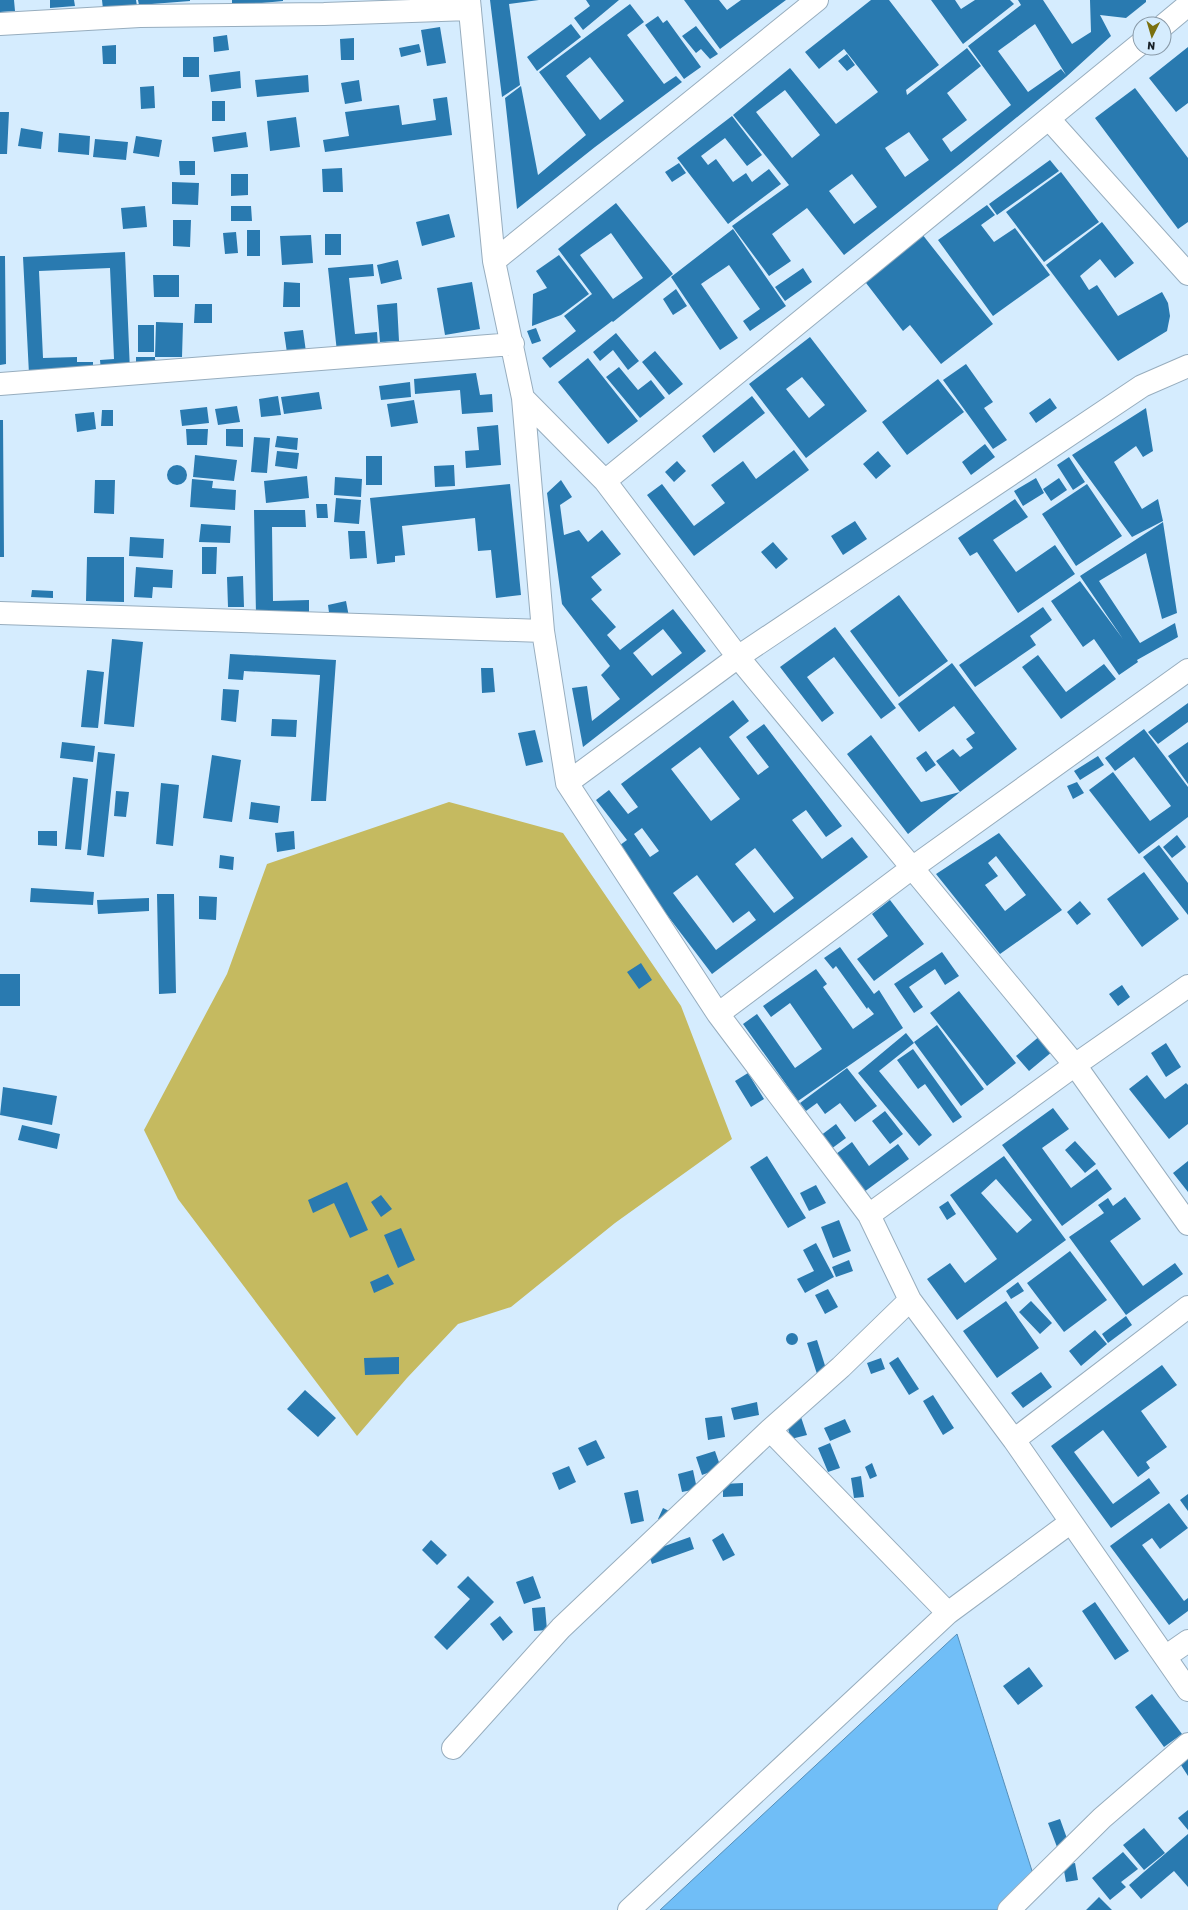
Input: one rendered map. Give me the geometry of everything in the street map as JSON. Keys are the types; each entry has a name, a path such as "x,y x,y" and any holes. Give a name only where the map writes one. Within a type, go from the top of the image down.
{"street":[{"path":"494,261 817,0"},
{"path":"0,24 140,16 324,14 469,4 494,261 513,344 523,398 543,631 567,783 718,1014 869,1215 910,1300 1014,1440 1188,1690"},
{"path":"1172,18 1188,5"},
{"path":"604,481 1132,51"},
{"path":"1049,119 1188,274"},
{"path":"0,384 513,344"},
{"path":"567,783 738,657 1142,386 1188,366"},
{"path":"523,398 604,481 738,657 1075,1065 1188,1224"},
{"path":"0,613 543,631"},
{"path":"718,1014 912,868 1188,670"},
{"path":"869,1215 1075,1065 1188,986"},
{"path":"453,1748 561,1628 770,1430 841,1367 910,1300"},
{"path":"1014,1440 1188,1307"},
{"path":"770,1430 948,1613"},
{"path":"629,1910 948,1613 1071,1522"},
{"path":"1165,1657 1188,1641"},
{"path":"1009,1910 1102,1818 1188,1744"}],"shaded area":[{"path":"449,802 563,833 681,1006 732,1139 615,1223 511,1307 458,1324 407,1378 357,1436 178,1199 144,1130 227,974 267,864"}],"water":[{"path":"957,1634 1039,1893 1020,1910 660,1910"}],"building":[{"path":"0,0 14,0 15,11 0,12"},
{"path":"50,0 74,0 75,6 50,8"},
{"path":"102,0 136,0 137,6 103,9"},
{"path":"138,0 190,0 190,1 139,5"},
{"path":"232,0 283,0 283,1 232,6"},
{"path":"490,0 539,0 509,4 520,85 502,97"},
{"path":"586,0 619,0 583,30 574,18 590,6"},
{"path":"684,0 719,0 727,10 741,0 786,0 720,49"},
{"path":"871,0 889,0 939,65 906,90 907,95 967,48 981,66 947,93 967,120 942,139 951,152 1011,105 968,46 1021,5 1018,0 1043,0 1072,44 1091,32 1090,0 1146,0 1146,2 1126,18 1100,15 1111,36 1066,77 961,163 844,255 807,208 772,234 791,261 769,276 732,226 789,185 733,115 790,68 836,124 878,92 844,49 819,69 805,52","holes":["1035,24 1066,75 1061,69 1028,92 998,51","785,90 820,135 792,158 756,112","909,132 929,160 905,177 885,148","852,174 877,207 854,224 829,191"]},
{"path":"931,0 955,0 961,9 975,0 1010,0 1014,4 963,44"},
{"path":"630,4 644,22 627,35 664,84 676,76 682,82 595,147 517,209 505,98 521,86 538,175 586,135 539,72","holes":["590,57 624,101 600,120 566,76"]},
{"path":"658,16 663,23 667,20 701,67 684,79 645,25"},
{"path":"571,24 581,37 537,71 527,57"},
{"path":"696,26 718,54 710,59 701,49 696,53 682,36"},
{"path":"440,27 446,63 427,66 421,30"},
{"path":"227,35 229,50 214,52 213,37"},
{"path":"354,38 354,60 341,60 340,39"},
{"path":"419,44 421,52 401,57 399,48"},
{"path":"116,45 116,64 103,64 102,46"},
{"path":"1188,47 1188,103 1176,112 1149,78"},
{"path":"847,54 855,65 847,71 838,61"},
{"path":"183,57 199,57 199,77 183,77"},
{"path":"240,71 241,88 211,92 209,75"},
{"path":"308,75 309,92 257,97 255,80"},
{"path":"359,80 362,101 345,104 341,83"},
{"path":"154,86 155,108 141,109 140,87"},
{"path":"1135,88 1188,158 1188,222 1178,229 1095,118"},
{"path":"447,97 452,135 325,152 323,140 349,136 345,112 399,105 402,125 436,120 433,99"},
{"path":"212,101 225,101 225,121 212,121"},
{"path":"0,112 9,112 7,154 0,154"},
{"path":"732,116 762,155 747,166 725,138 701,156 708,165 716,159 733,182 746,173 752,182 769,169 781,184 728,224 677,158"},
{"path":"296,117 300,147 270,151 267,121"},
{"path":"21,128 43,132 41,149 18,146"},
{"path":"246,132 248,147 214,152 212,137"},
{"path":"59,133 90,136 89,155 58,152"},
{"path":"136,136 162,140 159,157 133,153"},
{"path":"95,139 128,142 126,160 93,157"},
{"path":"1050,160 1059,171 997,215 989,204"},
{"path":"179,161 195,161 195,175 180,175"},
{"path":"679,163 686,173 672,182 665,172"},
{"path":"342,168 343,192 323,192 322,169"},
{"path":"1061,172 1099,222 1044,262 1006,212"},
{"path":"231,174 248,174 248,195 231,196"},
{"path":"172,182 199,183 198,205 172,204"},
{"path":"616,203 673,274 613,322 612,321 550,368 542,358 576,331 564,316 592,294 558,249","holes":["611,233 643,278 613,299 580,255"]},
{"path":"987,205 995,215 981,225 994,242 1015,228 1050,275 993,316 938,240"},
{"path":"145,206 147,227 123,229 121,208"},
{"path":"231,206 251,206 252,221 231,221"},
{"path":"449,214 455,237 422,246 416,222"},
{"path":"173,220 191,220 190,247 173,246"},
{"path":"1102,222 1134,263 1115,278 1100,259 1080,276 1089,290 1097,285 1118,316 1162,292 1168,303 1170,316 1167,331 1118,361 1046,265"},
{"path":"733,229 786,306 750,331 743,321 760,309 729,265 701,284 738,338 720,350 671,277"},
{"path":"247,230 260,230 260,256 247,256"},
{"path":"236,232 238,253 225,254 223,233"},
{"path":"325,234 341,234 341,255 325,255"},
{"path":"922,234 993,324 941,364 910,325 903,331 863,279"},
{"path":"311,235 313,263 282,265 280,236"},
{"path":"125,252 130,371 101,372 100,360 114,359 110,268 39,271 43,358 77,357 77,362 93,362 93,371 29,374 23,257"},
{"path":"559,255 589,294 561,315 532,326 533,294 547,288 536,271"},
{"path":"0,256 5,256 6,364 0,365"},
{"path":"398,260 402,279 381,284 377,265"},
{"path":"373,264 374,276 349,278 355,334 377,332 378,348 337,352 328,268"},
{"path":"803,268 812,282 785,301 775,287"},
{"path":"153,275 179,275 179,297 154,297"},
{"path":"284,282 300,283 300,307 283,307"},
{"path":"472,282 480,329 445,335 437,288"},
{"path":"676,289 687,306 673,315 663,299"},
{"path":"397,303 399,341 380,342 377,305"},
{"path":"195,304 212,304 212,323 194,323"},
{"path":"156,322 183,323 182,357 155,357"},
{"path":"138,325 154,325 154,352 138,352"},
{"path":"536,328 541,341 532,344 527,331"},
{"path":"303,330 306,352 287,353 284,332"},
{"path":"616,333 639,361 628,370 613,350 600,361 593,352"},
{"path":"810,337 867,411 806,458 749,384","holes":["802,377 825,405 809,418 786,389"]},
{"path":"655,351 683,384 669,395 642,362"},
{"path":"136,357 155,357 155,368 136,369"},
{"path":"588,358 638,421 608,444 558,382"},
{"path":"966,364 993,402 984,408 1007,440 993,449 943,380"},
{"path":"619,367 638,390 651,380 665,398 640,418 606,377"},
{"path":"476,373 480,395 492,394 493,412 462,414 460,390 415,394 414,379"},
{"path":"938,379 964,412 907,455 882,422"},
{"path":"410,382 411,397 381,400 379,386"},
{"path":"319,392 322,409 284,414 281,397"},
{"path":"278,396 281,415 261,417 259,399"},
{"path":"752,396 765,413 714,453 702,436"},
{"path":"1050,398 1057,408 1036,423 1029,413"},
{"path":"414,400 418,423 391,427 387,404"},
{"path":"237,406 240,422 218,425 215,409"},
{"path":"207,407 209,423 182,426 180,410"},
{"path":"1146,408 1153,451 1143,457 1136,446 1114,462 1142,509 1158,499 1163,521 1132,537 1072,455"},
{"path":"102,410 113,410 113,426 101,426"},
{"path":"94,412 96,429 77,432 75,414"},
{"path":"0,420 3,420 4,557 0,557"},
{"path":"498,425 501,465 466,468 465,451 479,450 477,427"},
{"path":"186,429 208,429 207,445 187,445"},
{"path":"226,429 243,429 243,447 226,446"},
{"path":"277,436 298,438 297,450 275,447"},
{"path":"254,437 270,438 267,473 251,472"},
{"path":"985,444 995,457 971,475 962,462"},
{"path":"794,450 809,470 694,556 647,495 662,484 694,526 725,503 711,485 743,461 756,479"},
{"path":"277,451 299,453 297,469 275,466"},
{"path":"878,451 891,466 876,479 863,464"},
{"path":"195,455 237,460 234,481 193,477"},
{"path":"366,456 382,456 382,485 366,485"},
{"path":"1069,457 1085,482 1073,490 1057,465"},
{"path":"677,461 686,471 674,482 665,472"},
{"path":"177,465 184,468 187,475 184,482 177,485 170,482 167,475 170,468"},
{"path":"454,465 455,486 435,487 434,466"},
{"path":"307,476 309,498 266,503 264,481"},
{"path":"335,477 362,479 361,497 334,495"},
{"path":"1036,478 1044,493 1023,506 1014,491"},
{"path":"1059,478 1067,490 1051,501 1043,489"},
{"path":"192,479 213,481 212,488 236,490 235,510 190,507"},
{"path":"95,480 115,480 114,514 94,513"},
{"path":"561,480 572,497 560,505 564,535 579,530 588,542 602,530 621,554 591,577 602,590 591,599 616,627 607,635 620,650 673,609 706,651 583,747 572,688 587,686 592,721 620,699 601,675 610,666 562,604 547,493","holes":["663,629 682,653 652,676 633,653"]},
{"path":"510,484 521,595 496,598 491,550 478,551 475,518 402,526 405,555 395,556 395,562 377,564 370,498"},
{"path":"1087,484 1122,536 1076,566 1042,514"},
{"path":"336,498 361,500 359,524 334,522"},
{"path":"1015,499 1028,517 993,540 1016,572 1055,545 1075,574 1018,613 977,552 970,556 958,538"},
{"path":"316,504 327,504 328,518 317,518"},
{"path":"254,510 305,510 306,527 272,527 273,601 309,600 309,614 256,615"},
{"path":"855,521 867,539 843,555 831,536"},
{"path":"1163,522 1177,613 1162,619 1146,553 1099,581 1140,643 1175,623 1178,637 1137,660 1138,662 1119,675 1094,639 1083,647 1051,601 1080,581 1123,639 1080,576"},
{"path":"201,524 231,526 230,543 199,542"},
{"path":"348,531 365,531 367,558 350,559"},
{"path":"130,537 164,539 163,558 129,556"},
{"path":"773,542 788,559 776,569 761,552"},
{"path":"202,547 217,547 216,574 202,574"},
{"path":"87,557 124,557 124,602 86,601"},
{"path":"136,567 173,570 172,588 153,587 152,598 134,597"},
{"path":"243,576 244,607 228,607 227,577"},
{"path":"32,590 53,591 53,598 31,597"},
{"path":"899,595 948,661 899,697 850,631"},
{"path":"346,601 349,617 330,620 328,605"},
{"path":"1043,607 1052,620 1030,636 1036,645 975,687 959,665"},
{"path":"835,627 896,708 881,719 834,657 807,677 834,713 822,722 780,667"},
{"path":"112,639 143,642 134,727 104,724"},
{"path":"230,654 336,660 326,801 311,801 320,675 244,671 243,680 228,679"},
{"path":"1038,655 1066,692 1104,664 1116,679 1061,719 1022,667"},
{"path":"952,663 1017,749 960,792 936,761 953,749 960,757 973,748 966,739 975,733 954,706 919,732 898,704"},
{"path":"481,668 493,668 495,692 482,693"},
{"path":"87,670 104,672 98,728 81,727"},
{"path":"223,689 239,690 236,722 221,720"},
{"path":"733,700 749,721 729,737 758,775 769,767 746,737 764,724 842,826 826,837 806,810 792,820 822,859 852,837 868,857 712,974 616,848 627,840 596,800 609,790 628,814 638,807 621,784","holes":["700,747 740,799 711,821 671,769","642,828 659,851 650,857 634,834","755,848 794,898 774,913 735,864","697,875 733,923 749,911 756,920 716,950 673,893"]},
{"path":"1188,703 1188,722 1158,744 1148,732"},
{"path":"272,719 297,720 296,737 271,736"},
{"path":"1144,729 1188,787 1188,817 1139,854 1089,790 1113,772 1150,821 1171,806 1134,757 1115,771 1105,758"},
{"path":"535,730 543,762 526,766 518,733"},
{"path":"871,735 921,802 960,792 908,834 847,754"},
{"path":"62,742 95,746 93,762 60,758"},
{"path":"1188,742 1188,784 1168,756"},
{"path":"926,751 936,765 926,772 916,758"},
{"path":"98,752 115,754 104,857 87,855"},
{"path":"212,755 241,760 232,822 203,818"},
{"path":"1098,756 1104,765 1080,780 1074,771"},
{"path":"73,777 88,779 81,850 65,849"},
{"path":"1077,782 1084,793 1073,799 1067,786"},
{"path":"161,783 179,785 173,846 156,844"},
{"path":"116,791 129,792 126,817 114,816"},
{"path":"251,802 280,806 278,823 249,819"},
{"path":"38,831 57,831 57,846 38,845"},
{"path":"294,831 295,849 277,852 275,833"},
{"path":"999,833 1062,910 1000,954 936,874","holes":["996,856 1026,895 1005,911 985,885 998,876 988,863"]},
{"path":"1177,835 1186,847 1172,858 1163,847"},
{"path":"1159,845 1188,883 1188,915 1143,857"},
{"path":"220,855 234,857 233,870 219,868"},
{"path":"1144,872 1179,919 1142,947 1107,899"},
{"path":"31,888 94,892 93,905 30,902"},
{"path":"157,894 174,894 176,993 159,994"},
{"path":"199,896 217,897 216,920 199,919"},
{"path":"149,898 149,911 98,914 97,900"},
{"path":"890,900 924,944 874,981 857,959 888,936 872,914"},
{"path":"1080,901 1091,914 1077,925 1067,912"},
{"path":"840,947 874,994 879,990 903,1028 798,1101 743,1024 757,1014 795,1068 822,1049 790,1003 771,1017 763,1006 816,969 827,984 823,987 853,1029 874,1014 868,1007 867,1009 836,966 833,969 824,958"},
{"path":"942,952 959,976 945,985 935,969 909,987 923,1007 914,1013 894,984"},
{"path":"641,963 652,980 639,989 627,972"},
{"path":"0,974 20,974 20,1006 0,1006"},
{"path":"1122,985 1130,997 1118,1006 1109,994"},
{"path":"959,991 1016,1063 987,1086 930,1013"},
{"path":"937,1025 984,1089 961,1106 914,1042"},
{"path":"906,1033 914,1043 879,1071 932,1135 919,1146 858,1073"},
{"path":"1041,1035 1053,1051 1029,1071 1016,1056"},
{"path":"1166,1043 1181,1067 1166,1077 1151,1053"},
{"path":"913,1049 962,1117 953,1123 925,1084 918,1089 897,1060"},
{"path":"847,1068 877,1106 855,1122 840,1103 825,1114 817,1103 806,1111 800,1103"},
{"path":"748,1073 764,1099 751,1107 735,1081"},
{"path":"1147,1075 1165,1099 1186,1083 1188,1085 1188,1124 1169,1139 1129,1089"},
{"path":"3,1087 57,1096 52,1125 0,1115"},
{"path":"1053,1108 1069,1129 1042,1148 1071,1188 1097,1169 1112,1189 1062,1226 1002,1145"},
{"path":"885,1111 903,1134 890,1144 872,1121"},
{"path":"836,1124 846,1138 831,1149 820,1136"},
{"path":"22,1125 60,1134 57,1149 18,1140"},
{"path":"1075,1141 1096,1164 1085,1173 1065,1150"},
{"path":"852,1142 869,1166 898,1144 909,1159 864,1192 836,1154"},
{"path":"767,1156 806,1218 788,1228 750,1167"},
{"path":"1004,1156 1066,1240 957,1320 927,1279 950,1263 965,1283 997,1259 950,1195","holes":["996,1179 1032,1220 1017,1233 981,1193"]},
{"path":"1188,1161 1188,1192 1173,1173"},
{"path":"347,1182 368,1230 350,1238 334,1203 313,1213 308,1200"},
{"path":"816,1185 826,1203 809,1211 800,1193"},
{"path":"381,1195 392,1209 381,1217 371,1202"},
{"path":"1125,1197 1141,1219 1110,1241 1143,1286 1175,1263 1183,1274 1126,1315 1069,1237 1104,1213 1098,1205 1108,1198 1113,1206"},
{"path":"948,1201 956,1214 947,1220 939,1207"},
{"path":"839,1220 851,1251 833,1258 821,1227"},
{"path":"401,1228 415,1260 398,1268 384,1235"},
{"path":"816,1243 834,1277 805,1293 797,1279 814,1271 803,1250"},
{"path":"1070,1251 1107,1300 1064,1332 1027,1283"},
{"path":"849,1260 853,1271 836,1277 832,1267"},
{"path":"388,1274 394,1284 374,1293 370,1282"},
{"path":"1018,1282 1024,1291 1011,1299 1006,1291"},
{"path":"828,1289 838,1307 825,1314 815,1295"},
{"path":"1006,1301 1039,1348 997,1378 963,1331"},
{"path":"1031,1301 1052,1323 1040,1334 1019,1312"},
{"path":"1126,1316 1132,1325 1108,1343 1102,1334"},
{"path":"1095,1330 1107,1344 1081,1366 1069,1351"},
{"path":"794,1333 797,1334 797,1344 790,1345 787,1344 786,1337 787,1334"},
{"path":"817,1340 827,1372 817,1374 807,1343"},
{"path":"399,1357 399,1374 365,1375 364,1358"},
{"path":"898,1357 919,1389 909,1395 889,1363"},
{"path":"881,1358 885,1369 871,1374 867,1363"},
{"path":"1162,1365 1177,1385 1141,1411 1167,1447 1146,1462 1150,1468 1138,1477 1103,1430 1074,1452 1113,1504 1149,1478 1160,1493 1111,1528 1051,1446"},
{"path":"1041,1372 1052,1387 1023,1408 1011,1393"},
{"path":"305,1390 336,1418 318,1437 287,1409"},
{"path":"933,1395 954,1428 943,1435 923,1401"},
{"path":"757,1402 759,1415 734,1420 731,1408"},
{"path":"722,1416 725,1437 708,1440 705,1418"},
{"path":"801,1417 807,1435 791,1439 786,1422"},
{"path":"845,1419 851,1432 830,1441 824,1428"},
{"path":"596,1440 605,1458 587,1466 578,1448"},
{"path":"830,1443 840,1468 828,1472 818,1448"},
{"path":"715,1451 721,1468 702,1475 696,1457"},
{"path":"872,1463 877,1476 870,1479 865,1467"},
{"path":"569,1466 576,1482 559,1490 552,1473"},
{"path":"693,1470 697,1489 682,1492 678,1474"},
{"path":"861,1476 864,1497 854,1498 851,1478"},
{"path":"743,1483 743,1496 723,1497 723,1484"},
{"path":"638,1490 644,1521 631,1524 624,1493"},
{"path":"1188,1494 1188,1511 1180,1500"},
{"path":"1169,1503 1188,1528 1160,1549 1152,1538 1142,1545 1184,1601 1188,1598 1188,1611 1169,1625 1110,1546"},
{"path":"663,1508 671,1512 667,1522 658,1519"},
{"path":"723,1533 735,1555 723,1561 712,1540"},
{"path":"690,1537 694,1549 652,1564 648,1552"},
{"path":"431,1540 447,1555 437,1565 422,1550"},
{"path":"468,1576 494,1602 447,1650 434,1637 470,1599 457,1587"},
{"path":"533,1576 541,1598 524,1604 516,1582"},
{"path":"1095,1602 1129,1651 1115,1660 1082,1611"},
{"path":"545,1607 547,1630 534,1631 532,1608"},
{"path":"500,1616 513,1632 503,1641 490,1624"},
{"path":"1029,1667 1043,1686 1018,1705 1003,1686"},
{"path":"1152,1694 1182,1734 1164,1747 1135,1707"},
{"path":"1188,1756 1188,1776 1179,1762"},
{"path":"1188,1810 1188,1830 1178,1818"},
{"path":"1060,1819 1069,1844 1057,1847 1048,1823"},
{"path":"1144,1828 1165,1853 1144,1870 1123,1845"},
{"path":"1188,1834 1188,1887 1174,1871 1141,1899 1129,1885"},
{"path":"1123,1852 1138,1869 1121,1882 1126,1887 1110,1900 1092,1878"},
{"path":"1075,1863 1078,1880 1066,1882 1063,1865"},
{"path":"1099,1897 1112,1910 1086,1910"}]}
